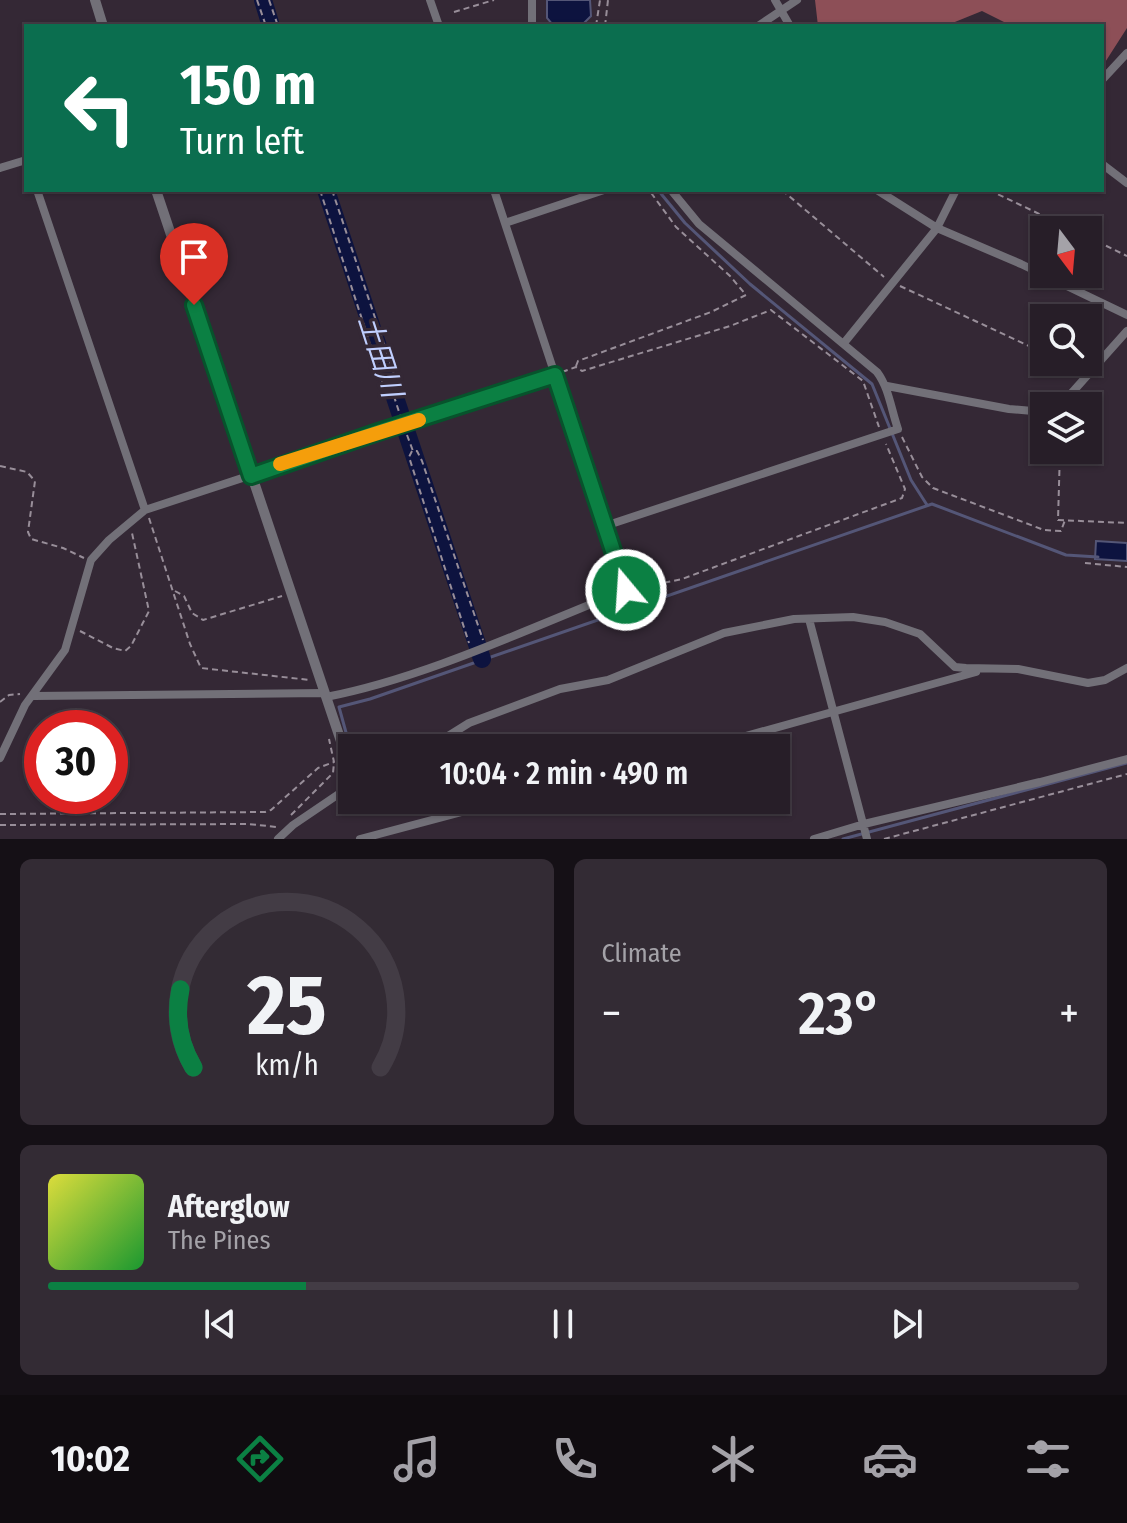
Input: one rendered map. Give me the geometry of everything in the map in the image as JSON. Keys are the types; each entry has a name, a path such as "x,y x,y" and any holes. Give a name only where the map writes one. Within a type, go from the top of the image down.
{"street":[{"path":"95,0 102,24"},
{"path":"430,0 438,24"},
{"path":"532,0 532,24"},
{"path":"775,0 789,24"},
{"path":"761,24 797,0"},
{"path":"1104,78 1127,53"},
{"path":"0,168 24,161"},
{"path":"1104,166 1127,183"},
{"path":"38,192 146,510"},
{"path":"157,192 338,734"},
{"path":"33,697 325,695 362,690 626,590 495,192"},
{"path":"505,223 598,192"},
{"path":"605,526 898,429 888,400 887,386 877,372 699,224 673,192"},
{"path":"880,192 937,228 1127,315"},
{"path":"844,343 937,228 955,192"},
{"path":"1073,392 1127,331"},
{"path":"0,758 25,705 60,660 91,560 109,540 146,510 555,375"},
{"path":"887,386 1030,411"},
{"path":"451,734 469,723 560,689 608,680 724,633 809,619 853,617 885,622 920,634 955,667 1018,669 1088,683 1112,677 1127,668"},
{"path":"809,619 867,839"},
{"path":"756,734 988,668"},
{"path":"814,839 1127,759"},
{"path":"283,833 338,795"},
{"path":"360,839 454,814"}],"path":[{"path":"257,0 265,24"},
{"path":"269,0 277,24"},
{"path":"454,12 494,0"},
{"path":"596,24 600,0"},
{"path":"605,24 608,0"},
{"path":"321,192 383,384 390,384"},
{"path":"576,367 578,361 711,312 746,295 730,276 676,227 650,192"},
{"path":"993,192 1044,216"},
{"path":"1102,244 1127,256"},
{"path":"576,367 582,371 641,354 771,310 863,381 905,489 902,498 682,579 626,590"},
{"path":"555,375 576,367"},
{"path":"898,429 922,477 933,488 1053,532 1061,531 1065,520"},
{"path":"413,451 409,457 471,647"},
{"path":"1060,464 1058,520 1127,523"},
{"path":"0,466 27,472 35,481 28,532 31,539 91,560"},
{"path":"146,510 190,644 201,668 308,680 319,678"},
{"path":"70,626 113,648 125,651 131,646 149,611 149,603 128,525"},
{"path":"1085,563 1127,567"},
{"path":"173,591 184,596 192,613 203,620 291,594"},
{"path":"0,702 13,694 33,697"},
{"path":"0,825 248,824 274,827 283,833 333,773 334,762 328,738"},
{"path":"0,814 265,812 318,768 334,762"},
{"path":"884,839 1127,774"}],"shaded area":[{"path":"547,0 590,0 591,16 584,23 552,24 547,18"},
{"path":"815,0 1127,0 1127,28 1104,64 1104,24 1008,24 982,11 950,24 818,24"},
{"path":"1096,541 1127,543 1127,561 1095,559"}],"waterway":[{"name":"土田川","path":"263,0 270,24"},
{"name":"土田川","path":"327,192 482,659"},
{"path":"660,192 685,223 750,284 872,384 911,480 927,505"},
{"path":"346,734 339,707 370,699 932,504 1066,555 1098,557"},
{"path":"843,839 1127,763"}],"slow traffic":[{"path":"280,464 419,420"}],"route":[{"path":"194,305 251,476 555,375 626,590"}]}
